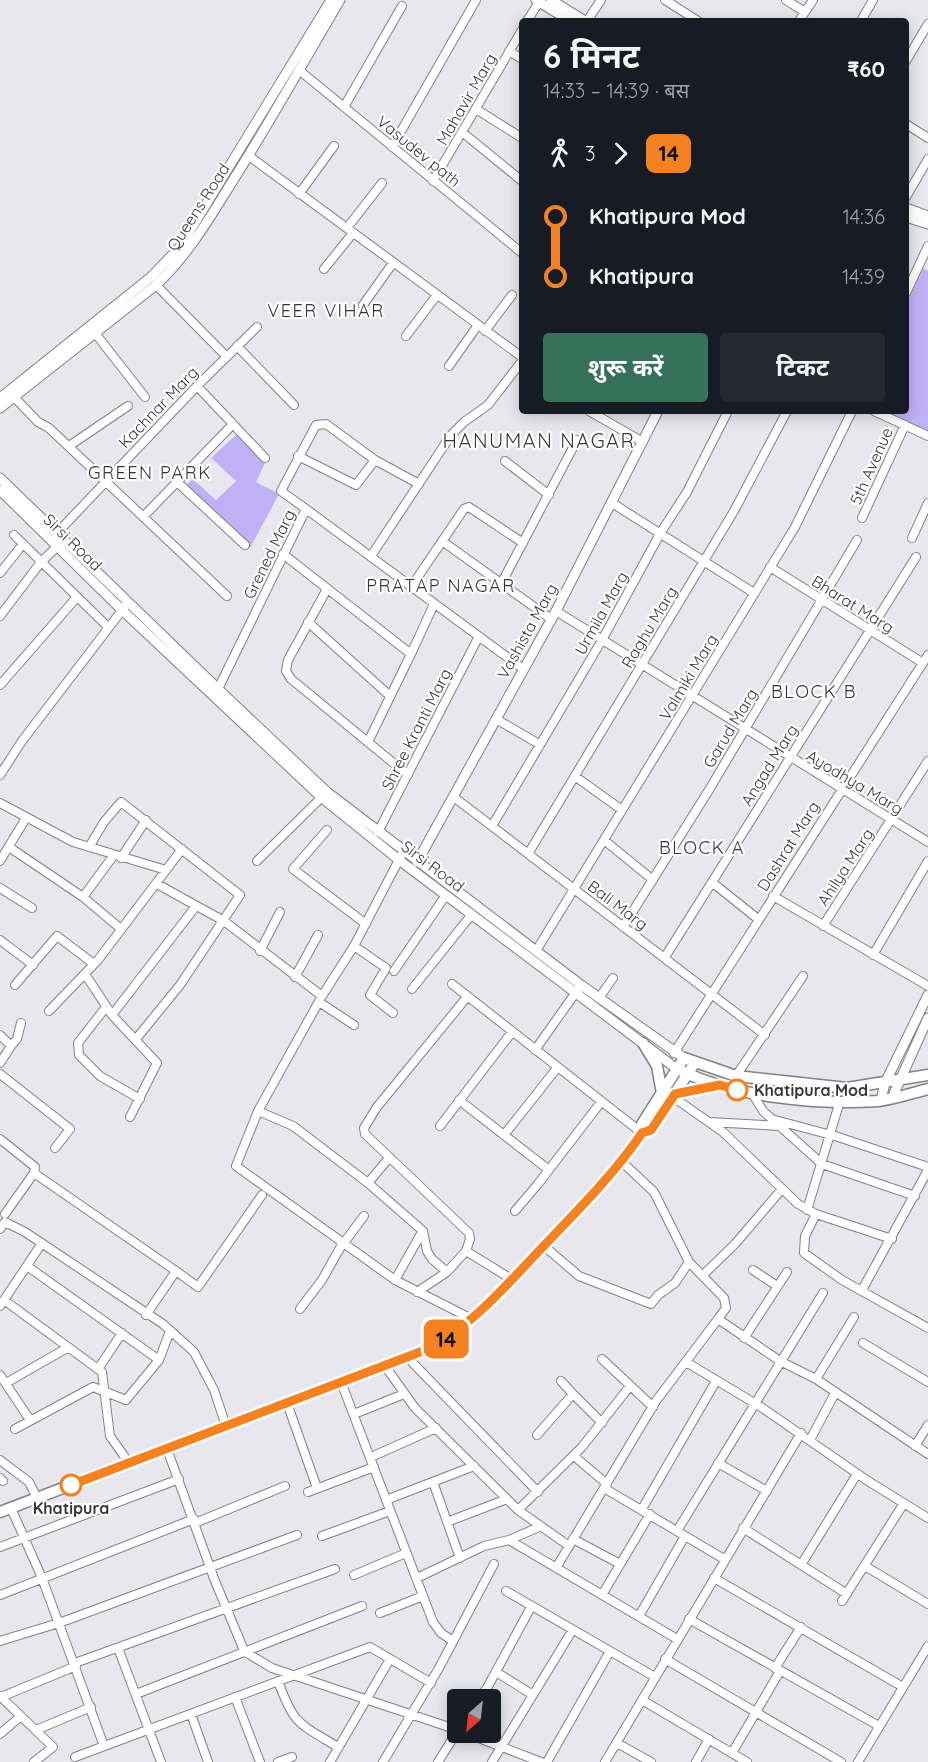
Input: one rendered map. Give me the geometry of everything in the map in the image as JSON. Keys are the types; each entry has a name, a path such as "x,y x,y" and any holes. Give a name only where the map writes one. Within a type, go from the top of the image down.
{"main road":[{"path":"643,1043 670,1094"},
{"path":"0,1512 407,1358 454,1335 513,1280 622,1162 642,1133 642,1124 670,1094 682,1072 684,1058"},
{"name":"Sirsi Road","path":"684,1058 736,1076 847,1088 928,1075"},
{"name":"Sirsi Road","path":"682,1072 752,1093 840,1101 886,1099 928,1089"},
{"path":"670,1094 720,1085"}],"street":[{"name":"Queens Road","path":"0,398 151,277 180,247 330,0"},
{"name":"Queens Road","path":"0,408 156,285 187,253 249,156 340,0"},
{"path":"392,147 476,0"},
{"path":"551,0 581,18"},
{"path":"588,18 601,0"},
{"path":"665,0 693,18"},
{"path":"786,0 804,12"},
{"path":"801,18 813,0"},
{"path":"863,18 873,0"},
{"path":"528,18 537,1 565,18"},
{"path":"344,107 402,6"},
{"path":"909,56 928,24"},
{"name":"Mahavir Marg","path":"434,181 519,35"},
{"path":"509,51 519,57"},
{"name":"Vasudev path","path":"299,70 519,251"},
{"path":"476,109 519,136"},
{"path":"909,126 928,138"},
{"path":"462,132 519,179"},
{"path":"299,194 334,146"},
{"path":"249,156 519,357"},
{"path":"909,192 928,159"},
{"path":"324,269 382,183"},
{"path":"909,209 928,216"},
{"path":"909,217 928,224"},
{"path":"909,287 928,246"},
{"path":"363,305 393,263"},
{"path":"156,285 226,356"},
{"path":"406,336 436,295"},
{"path":"485,330 512,295"},
{"path":"449,366 478,325"},
{"name":"Kachnar Marg","path":"0,616 106,482 226,356 257,327"},
{"path":"95,333 145,397"},
{"path":"237,346 294,405"},
{"path":"371,556 451,435 464,422 488,405 519,363"},
{"path":"197,386 265,458"},
{"path":"14,396 38,422 49,428 69,446 227,596"},
{"path":"69,446 128,406"},
{"path":"594,414 643,442"},
{"name":"Vashista Marg","path":"417,862 455,798 522,668 553,615 657,414"},
{"name":"Urmila Marg","path":"492,826 602,640 661,532 692,483 726,414"},
{"name":"Raghu Marg","path":"528,854 750,483 785,414"},
{"name":"Valmiki Marg","path":"536,951 801,516 851,414"},
{"path":"880,414 928,436"},
{"path":"144,517 233,424"},
{"path":"306,509 281,491 316,425 320,424 326,424 375,460 419,484"},
{"name":"5th Avenue","path":"862,518 904,425"},
{"path":"501,584 577,440"},
{"path":"298,456 356,485 375,460"},
{"path":"505,461 549,495"},
{"name":"Sirsi Road","path":"0,478 59,541 125,606 324,794 446,895 578,989 599,999 684,1058"},
{"path":"177,482 245,545"},
{"name":"Sirsi Road","path":"0,490 59,541"},
{"path":"912,538 928,502"},
{"path":"612,503 754,593"},
{"path":"411,587 464,509 469,507 523,543"},
{"name":"Grened Marg","path":"218,689 306,509 478,638 522,668"},
{"path":"14,535 108,627"},
{"name":"Garud Marg","path":"623,927 857,540"},
{"name":"Ayodhya Marg","path":"442,542 501,584 553,615 602,640 789,758 928,842"},
{"path":"0,573 23,544"},
{"path":"283,554 411,654"},
{"name":"Angad Marg","path":"665,957 916,557"},
{"name":"Bharat Marg","path":"770,567 821,601 926,659"},
{"path":"327,589 288,660 286,671 291,679 408,775"},
{"path":"0,685 77,597"},
{"path":"368,742 434,604"},
{"path":"0,775 125,606"},
{"name":"Sirsi Road","path":"125,606 218,689 324,794 378,832 401,856 417,862 536,951 643,1043 682,1072"},
{"path":"308,622 390,696"},
{"name":"Shree Kranti Marg","path":"378,832 478,638"},
{"name":"Dashrat Marg","path":"684,1058 712,992 926,659"},
{"path":"496,719 539,744"},
{"name":"Ahilya Marg","path":"823,926 928,761"},
{"path":"576,777 622,810"},
{"path":"256,861 324,794"},
{"name":"Bali Marg","path":"455,798 623,927 635,941 665,957 765,1035"},
{"path":"0,802 26,818 89,848 166,870"},
{"path":"89,848 104,822 121,802 238,891 240,899 180,985 136,1039"},
{"path":"0,861 26,818"},
{"path":"83,897 146,820"},
{"path":"327,830 294,865 295,872 366,924"},
{"path":"603,840 653,880"},
{"path":"9,847 83,897 122,929"},
{"path":"49,1011 85,975 182,849"},
{"path":"401,856 354,946 320,999 258,1111 236,1166 395,1280 472,1319"},
{"path":"873,956 928,861"},
{"path":"713,883 758,919"},
{"path":"157,884 224,921 354,1025"},
{"path":"0,888 32,908"},
{"path":"394,970 446,895"},
{"path":"773,896 928,986"},
{"path":"112,1015 196,906"},
{"path":"260,951 280,912"},
{"path":"412,989 472,914"},
{"path":"295,977 318,935"},
{"path":"15,986 57,936 94,964"},
{"path":"0,940 33,965"},
{"path":"354,946 386,968 370,995 393,1013"},
{"path":"85,975 112,1015 157,1063 130,1118"},
{"path":"736,1076 803,976"},
{"path":"599,999 613,978"},
{"path":"452,984 642,1133"},
{"path":"535,1050 578,989"},
{"path":"886,1099 885,1083 928,995"},
{"path":"417,1292 447,1272 466,1251 471,1239 469,1233 365,1134 364,1128 377,1107 468,997"},
{"path":"106,1007 78,1043 79,1055 100,1076 140,1099"},
{"path":"886,1099 898,1081 928,1018"},
{"path":"0,1061 17,1039 21,1023"},
{"path":"440,1126 512,1032"},
{"path":"0,1035 11,1046"},
{"path":"504,1135 557,1068"},
{"path":"0,1074 70,1129 55,1148"},
{"path":"752,1093 763,1111 822,1164 915,1196"},
{"path":"670,1094 723,1132 782,1189 807,1209 891,1239"},
{"path":"459,1100 549,1170"},
{"path":"807,1209 840,1101"},
{"path":"514,1211 601,1102"},
{"path":"258,1111 293,1126 368,1183 423,1231 427,1251 432,1259 447,1272"},
{"path":"771,1119 830,1135 928,1169 862,1290"},
{"path":"708,1122 780,1126"},
{"path":"0,1139 35,1167 34,1173 5,1214"},
{"path":"368,1183 389,1158"},
{"path":"556,1568 653,1407 718,1319 727,1303 689,1262 654,1192 622,1162"},
{"path":"34,1173 198,1287 261,1195"},
{"path":"703,1275 735,1244 782,1189"},
{"path":"816,1214 805,1236 804,1253 842,1280 928,1328"},
{"path":"300,1309 364,1216"},
{"path":"0,1229 4,1222 42,1243 170,1331 198,1358 219,1400 226,1426"},
{"path":"395,1280 423,1231"},
{"path":"42,1243 2,1303 102,1372 110,1437 129,1463"},
{"path":"544,1246 579,1276 651,1304 658,1295 675,1283 689,1262"},
{"path":"466,1251 513,1280"},
{"path":"27,1266 159,1360"},
{"path":"753,1270 777,1286"},
{"path":"146,1315 176,1271"},
{"path":"744,1338 787,1272"},
{"path":"677,1531 823,1293"},
{"path":"816,1379 854,1317"},
{"path":"718,1319 780,1361 816,1379 928,1454"},
{"path":"15,1429 93,1387 103,1389 126,1400 159,1360 170,1331"},
{"path":"98,1369 122,1333"},
{"path":"863,1343 928,1382"},
{"path":"6,1383 67,1348"},
{"path":"407,1358 538,1492"},
{"path":"602,1359 653,1407"},
{"path":"686,1362 801,1433 857,1474 928,1518"},
{"path":"385,1366 404,1394 518,1510 539,1527 620,1564"},
{"path":"0,1375 30,1420"},
{"path":"561,1381 602,1423"},
{"path":"642,1509 717,1381"},
{"path":"341,1382 436,1628 453,1641"},
{"path":"518,1510 574,1456 630,1386"},
{"path":"810,1440 835,1393"},
{"path":"354,1414 404,1394"},
{"path":"537,1435 573,1395"},
{"path":"287,1403 318,1488"},
{"path":"915,1446 928,1425"},
{"path":"371,1457 436,1428"},
{"path":"604,1762 801,1433"},
{"path":"167,1449 195,1521 210,1568 245,1650 272,1668 447,1726"},
{"path":"574,1456 605,1486 724,1559"},
{"path":"0,1460 29,1482 37,1498"},
{"path":"718,1463 766,1491"},
{"path":"386,1500 474,1466"},
{"path":"308,1492 374,1467"},
{"path":"801,1565 857,1474"},
{"path":"0,1547 178,1479"},
{"path":"433,1482 460,1558"},
{"path":"0,1595 285,1486"},
{"path":"447,1522 507,1499"},
{"path":"743,1528 801,1565 845,1598 904,1503"},
{"path":"11,1508 42,1578 104,1746"},
{"path":"322,1536 390,1511"},
{"path":"602,1595 650,1514"},
{"path":"417,1578 484,1546 509,1540 539,1527"},
{"path":"0,1641 59,1623 297,1535"},
{"path":"639,1616 685,1536"},
{"path":"509,1540 676,1639"},
{"path":"354,1575 406,1553"},
{"path":"383,1762 431,1683 494,1564"},
{"path":"865,1566 928,1604"},
{"path":"34,1762 53,1747 0,1696 118,1647 335,1569"},
{"path":"714,1578 903,1687"},
{"path":"506,1591 609,1653 655,1677"},
{"path":"380,1614 423,1596"},
{"path":"136,1694 362,1606"},
{"path":"485,1689 531,1606"},
{"path":"689,1619 879,1726"},
{"path":"732,1753 801,1627"},
{"path":"492,1762 572,1631"},
{"path":"858,1762 928,1646"},
{"path":"118,1647 161,1762"},
{"path":"75,1757 370,1647 431,1683"},
{"path":"546,1762 609,1653"},
{"path":"330,1762 365,1698 390,1659"},
{"path":"665,1659 841,1762"},
{"path":"496,1672 533,1695"},
{"path":"278,1681 290,1713 300,1725 338,1747"},
{"path":"236,1697 260,1762"},
{"path":"642,1700 744,1761"},
{"path":"36,1730 91,1707"},
{"path":"190,1714 208,1762"},
{"path":"0,1734 21,1716"},
{"path":"696,1762 709,1739"},
{"path":"438,1762 449,1743"},
{"path":"491,1743 541,1762"},
{"path":"617,1743 651,1762"},
{"path":"278,1762 292,1757"}],"shaded area":[{"path":"923,268 928,271 928,433 889,414 909,414 909,298"},
{"path":"237,434 265,463 256,482 279,494 250,548 185,486 193,479 216,500 236,481 211,458"}],"bus line":[{"name":"14","path":"71,1485 428,1349 454,1335 513,1280 604,1184 642,1133 651,1130 675,1094 720,1085 737,1090"}],"place":[{"name":"Khatipura Mod","path":"737,1090"},
{"name":"Khatipura","path":"71,1485"}],"district":[{"name":"VEER VIHAR","path":"326,310"},
{"name":"HANUMAN NAGAR","path":"539,440"},
{"name":"GREEN PARK","path":"150,472"},
{"name":"PRATAP NAGAR","path":"441,585"},
{"name":"BLOCK B","path":"814,691"},
{"name":"BLOCK A","path":"702,847"}]}
